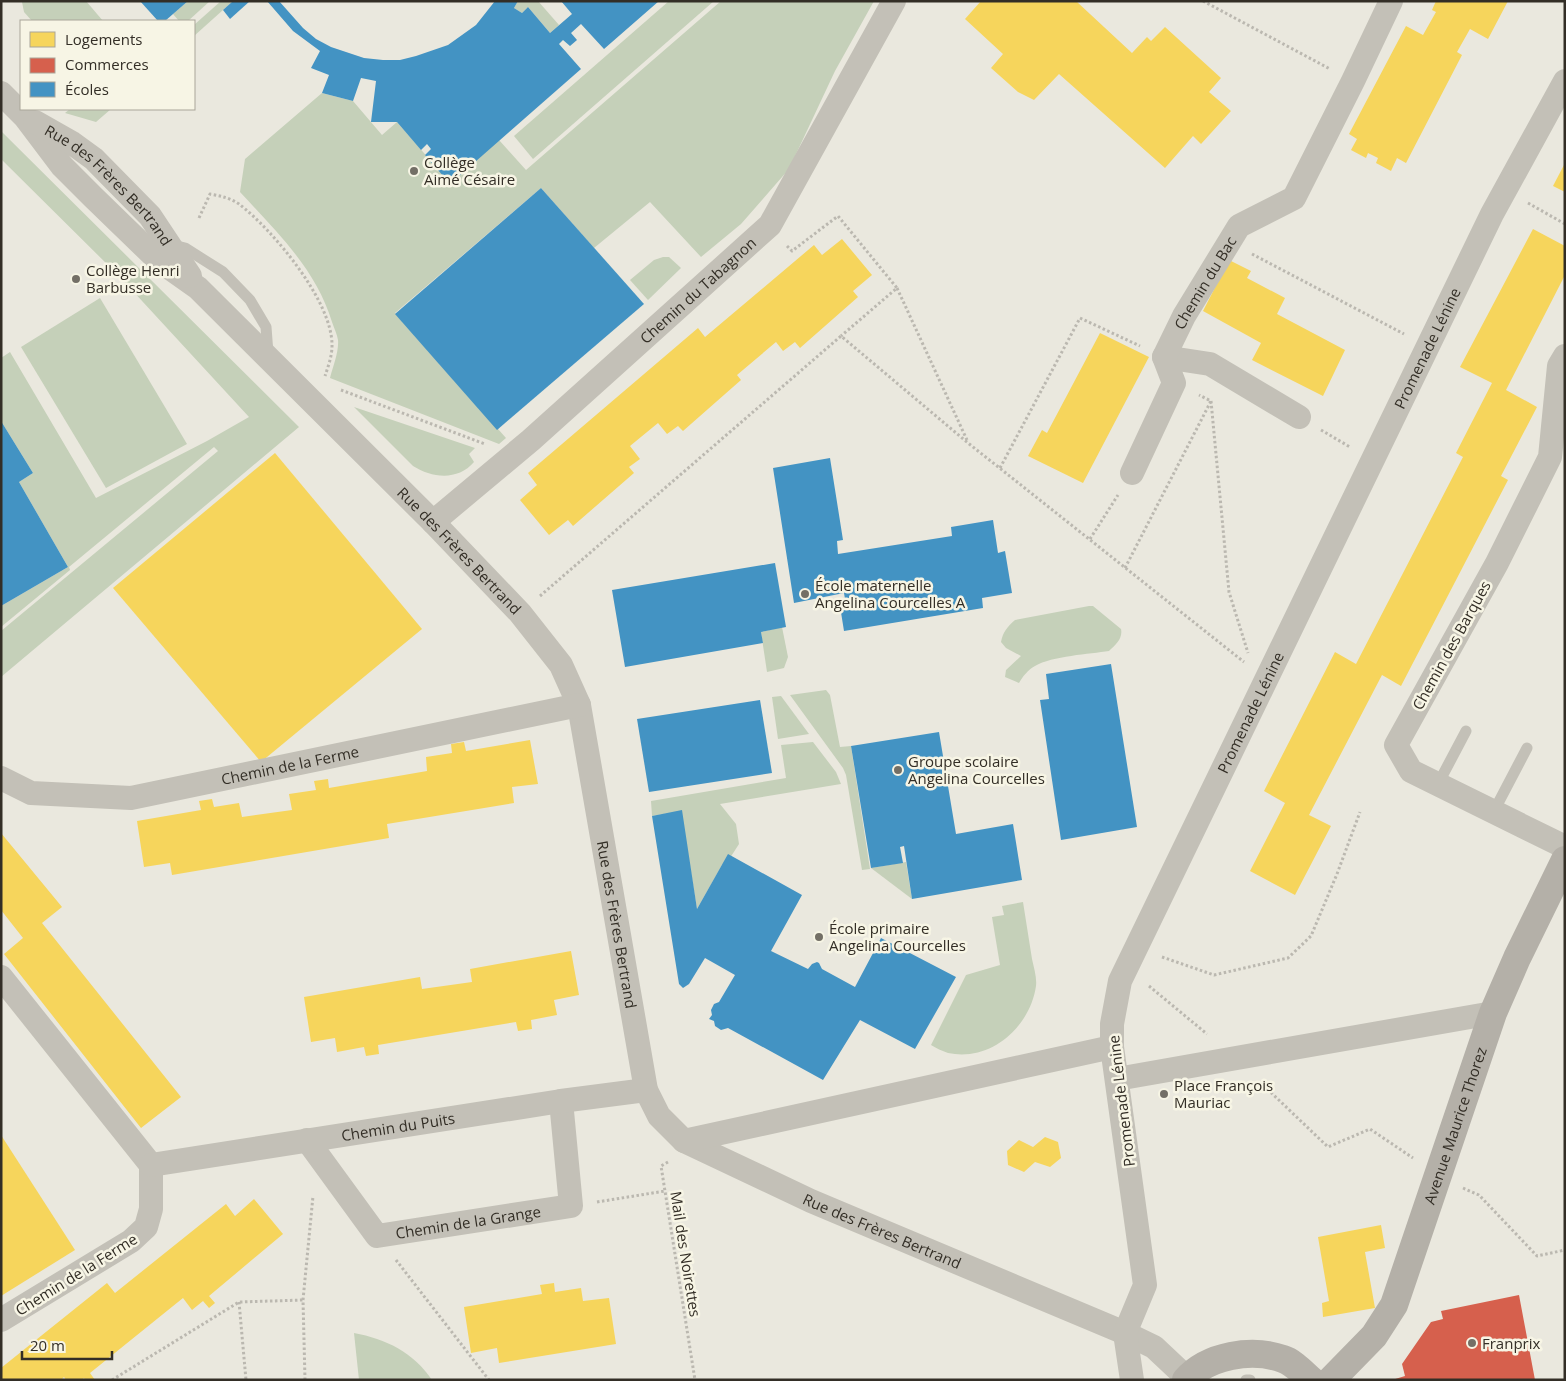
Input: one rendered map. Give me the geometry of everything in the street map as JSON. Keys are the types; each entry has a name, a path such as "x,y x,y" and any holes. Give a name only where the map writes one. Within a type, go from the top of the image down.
{"street":[{"name":"Chemin du Tabagnon","path":"433,522 531,440 770,226 894,1"},
{"name":"Chemin du Bac","path":"1164,357 1184,316 1239,226 1294,198 1391,1"},
{"name":"Promenade Lénine","path":"1125,1333 1145,1285 1112,1047 1112,1024 1120,981 1260,675 1373,460 1504,190 1565,81"},
{"name":"Rue des Frères Bertrand","path":"1,92 25,117 62,166 93,197 157,259 198,288 433,522 520,613 561,666 580,705 646,1090 660,1116 684,1142 811,1201 1125,1333 1154,1347 1187,1379"},
{"name":"Rue des Frères Bertrand","path":"25,117 94,159 150,216 198,288"},
{"name":"Chemin des Barques","path":"1565,356 1560,366 1550,457 1496,563 1396,745 1412,771 1565,847"},
{"path":"1132,473 1174,383 1164,357 1210,364 1299,417"},
{"name":"Chemin de la Ferme","path":"1,778 31,793 131,798 580,705"},
{"name":"Avenue Maurice Thorez","path":"1331,1380 1374,1336 1394,1305 1493,1013 1517,958 1565,860"},
{"path":"1,977 151,1165"},
{"path":"1117,1079 1493,1013"},
{"path":"684,1142 1112,1047"},
{"name":"Chemin du Puits","path":"151,1165 312,1147 561,1101 646,1090"},
{"path":"561,1101 572,1206"},
{"name":"Chemin de la Grange","path":"312,1147 377,1236 572,1206"},
{"name":"Chemin de la Ferme","path":"1,1320 132,1241 146,1227 151,1209 151,1165"},
{"path":"1125,1333 1132,1380"},
{"path":"1187,1379 1211,1361 1253,1354 1284,1359 1311,1380"}],"lane":[{"path":"169,244 185,248 223,272 250,300 266,327 269,358"},
{"path":"1438,784 1466,731"},
{"path":"1494,812 1527,748"}],"path":[{"path":"1202,1 1348,91"},
{"path":"1504,190 1565,224"},
{"path":"199,218 210,194 226,197 238,204 261,224 303,272 316,295 329,326 332,346 323,383"},
{"path":"770,226 792,251 838,216 897,288 968,443"},
{"path":"1230,242 1427,347"},
{"path":"520,613 897,288"},
{"path":"1000,468 1080,318 1164,357"},
{"path":"841,336 968,443 1260,675"},
{"path":"1174,383 1212,401"},
{"path":"332,386 486,445"},
{"path":"1125,568 1212,401"},
{"path":"1212,401 1229,592 1260,675"},
{"path":"1299,417 1373,460"},
{"path":"1090,539 1132,473"},
{"path":"1132,958 1214,975 1288,958 1311,936 1360,812"},
{"path":"1132,958 1328,1147 1370,1129 1438,1175 1479,1195 1537,1256 1565,1250"},
{"name":"Mail des Noirettes","path":"684,1142 670,1161 661,1166 695,1380"},
{"path":"305,1380 303,1300 312,1147"},
{"path":"572,1206 665,1191"},
{"path":"377,1236 489,1380"},
{"path":"112,1380 239,1302 303,1300"},
{"path":"239,1302 246,1380"}],"green space":[{"path":"86,1 102,20 31,20 24,12 22,2"},
{"path":"188,1 210,1 189,20 178,20 173,14"},
{"path":"221,1 233,1 195,35 195,24"},
{"path":"518,1 538,1 559,25 550,33 528,7 522,13 514,8"},
{"path":"669,1 714,1 533,159 514,136"},
{"path":"721,1 874,1 835,71 789,169 741,224 701,257 650,202 594,248 541,188 395,313 506,438 499,444 330,378 337,354 338,340 325,303 316,285 294,252 240,192 245,159 322,93 353,101 382,135 397,122 450,183 499,140 526,170"},
{"path":"69,110 110,110 96,122 65,113"},
{"path":"1,131 299,427 1,677 1,631 218,451 214,447 69,567 70,570 1,627 1,606 68,567 19,482 33,473 1,421 1,358 10,352 96,498 207,441 249,417 119,276 1,159"},
{"path":"669,257 681,268 648,300 630,280 654,260"},
{"path":"100,298 187,444 106,488 21,347"},
{"path":"354,407 475,448 469,454 474,462 468,468 453,475 436,475 420,470 413,466"},
{"path":"1093,606 1121,629 1120,638 1109,651 1061,658 1042,663 1030,669 1019,683 1005,677 1006,670 1021,656 1006,648 1001,642 1006,630 1015,620"},
{"path":"782,627 788,657 784,668 767,672 761,632"},
{"path":"826,690 830,695 840,747 851,746 870,869 862,870 846,775 843,768 790,695"},
{"path":"781,696 809,734 778,739 772,697"},
{"path":"813,742 836,772 841,784 720,804 736,824 739,844 730,858 722,865 697,909 681,811 652,816 651,801 786,778 781,745"},
{"path":"906,862 912,899 871,868"},
{"path":"1023,902 1036,976 1036,986 1026,1015 1017,1028 1006,1038 993,1047 979,1052 964,1054 948,1053 931,1045 966,975 1000,965 992,917 1004,915 1002,906"},
{"path":"354,1333 377,1339 398,1348 425,1370 432,1380 359,1380"}],"building: Logements":[{"path":"981,1 1076,1 1132,53 1147,37 1151,41 1165,27 1221,78 1209,92 1231,111 1201,144 1193,136 1165,168 1059,74 1034,100 1018,92 991,68 1003,54 965,19"},
{"path":"1436,1 1508,1 1488,39 1470,29 1457,52 1462,55 1406,163 1397,158 1391,171 1376,163 1378,158 1368,153 1366,158 1351,150 1357,139 1349,134 1406,26 1423,35 1436,12 1432,10"},
{"path":"1565,163 1565,192 1553,186"},
{"path":"1533,229 1565,246 1565,275 1506,390 1537,407 1501,476 1508,480 1401,686 1382,675 1309,815 1331,826 1295,895 1250,871 1285,803 1264,791 1335,652 1356,664 1463,457 1456,453 1492,383 1460,367"},
{"path":"842,239 872,275 853,291 858,297 800,348 795,342 783,351 776,342 737,375 741,380 683,431 678,426 667,434 658,423 630,446 640,459 629,467 634,473 573,526 568,520 549,535 520,500 537,485 528,473 698,328 705,337 814,245 822,255"},
{"path":"1229,260 1251,271 1247,278 1285,298 1277,314 1345,350 1323,396 1252,360 1261,343 1203,311"},
{"path":"1100,333 1149,357 1083,483 1028,456 1042,430 1047,433"},
{"path":"275,453 422,629 261,762 113,588"},
{"path":"530,740 538,784 512,787 514,803 387,824 389,838 172,875 170,863 144,867 137,821 201,810 199,801 212,799 214,807 239,803 242,817 292,810 289,794 316,790 314,781 328,779 329,788 427,771 426,757 452,753 451,744 464,742 466,751"},
{"path":"1,833 62,907 42,923 181,1097 141,1128 4,954 23,938 1,910"},
{"path":"571,951 579,995 554,1000 557,1015 531,1020 532,1029 518,1031 516,1022 378,1045 379,1054 366,1056 364,1047 337,1052 335,1038 311,1042 304,997 420,977 422,989 472,982 470,969"},
{"path":"1,1135 75,1250 1,1296"},
{"path":"1045,1137 1058,1142 1061,1158 1050,1167 1035,1162 1024,1172 1008,1165 1007,1151 1019,1140 1033,1147"},
{"path":"254,1199 283,1234 209,1296 215,1303 209,1308 203,1301 192,1310 183,1298 90,1373 95,1380 85,1380 84,1378 82,1380 66,1380 64,1377 61,1380 1,1380 1,1368 107,1283 115,1293 226,1204 235,1216"},
{"path":"1381,1225 1385,1248 1365,1252 1375,1308 1323,1317 1322,1303 1329,1301 1318,1237"},
{"path":"554,1283 555,1292 581,1288 583,1301 609,1298 616,1344 499,1363 497,1348 471,1353 464,1307 542,1294 540,1285"}],"building: Commerces":[{"name":"Franprix","path":"1519,1295 1535,1380 1392,1380 1405,1376 1402,1364 1431,1322 1443,1319 1441,1311"}],"building: Écoles":[{"path":"140,1 188,1 166,20 157,20"},
{"path":"233,1 250,1 230,19 223,10"},
{"path":"267,1 279,1 303,28 316,39 331,47 364,58 400,60 448,45 476,25 495,1 518,1 514,8 522,13 528,7 550,33 572,14 561,1 659,1 604,49 581,24 571,33 577,40 570,46 563,40 559,44 581,69 450,184 425,155 431,149 427,144 421,150 397,122 371,122 376,81 361,78 353,101 322,93 329,75 311,68 320,51 293,31"},
{"path":"541,188 644,304 497,430 395,314"},
{"path":"1,421 33,473 19,482 68,567 1,606"},
{"path":"830,458 843,540 837,541 838,554 952,536 951,527 993,520 998,553 1005,551 1012,593 982,598 983,608 844,631 839,600 845,599 844,593 794,603 773,468"},
{"path":"775,563 786,627 761,632 763,643 625,667 612,590"},
{"path":"1111,664 1137,827 1061,840 1040,700 1049,699 1046,674"},
{"path":"760,700 772,773 649,792 637,719"},
{"path":"939,732 956,834 1013,824 1022,880 912,899 904,846 900,847 903,863 871,868 851,746"},
{"path":"682,810 697,909 728,854 802,895 771,951 808,969 817,962 822,969 855,987 881,938 956,977 915,1049 860,1020 823,1080 728,1028 721,1030 715,1026 714,1021 709,1019 712,1015 711,1010 714,1004 719,1002 735,975 705,958 689,984 683,988 679,984 652,816"}],"place":[{"name":"Collège Aimé Césaire","path":"414,171"},
{"name":"Collège Henri Barbusse","path":"76,279"},
{"name":"École maternelle Angelina Courcelles A","path":"805,594"},
{"name":"Groupe scolaire Angelina Courcelles","path":"898,770"},
{"name":"École primaire Angelina Courcelles","path":"819,937"},
{"name":"Place François Mauriac","path":"1164,1094"},
{"name":"Franprix","path":"1472,1343"}]}
